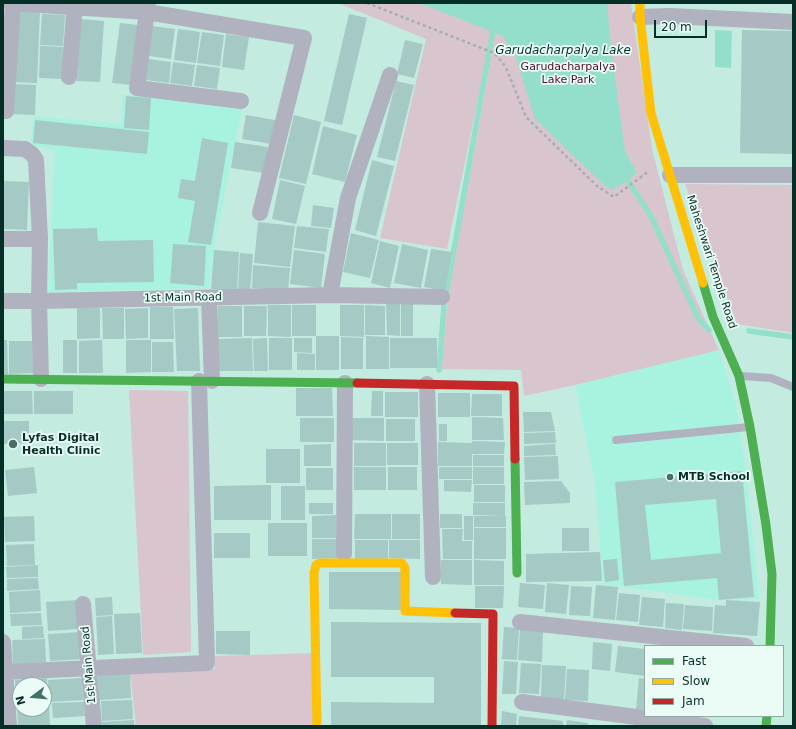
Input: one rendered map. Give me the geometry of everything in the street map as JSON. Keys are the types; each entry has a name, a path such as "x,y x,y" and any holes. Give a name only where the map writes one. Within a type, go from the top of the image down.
{"street":[{"path":"6,111 12,3 147,8 304,38 260,213"},
{"path":"69,77 74,5"},
{"path":"147,8 138,88 241,101"},
{"path":"640,10 670,16 793,22"},
{"name":"Maheshwari Temple Road","path":"640,10 651,113 713,317 739,376 750,427 766,525 772,574 770,645"},
{"path":"330,295 348,198 390,74"},
{"path":"3,148 25,150 32,154 36,160 40,239 39,301 41,379"},
{"path":"670,175 793,175"},
{"path":"3,239 40,239"},
{"name":"1st Main Road","path":"3,301 330,295 442,297"},
{"path":"4,672 207,663 206,381 209,298"},
{"path":"3,379 514,386 517,573"},
{"path":"344,554 345,383"},
{"path":"427,384 433,577"},
{"path":"318,726 314,569 316,565 320,563 402,563 405,568 405,611 493,614 492,726"},
{"name":"1st Main Road","path":"83,604 94,726"},
{"path":"520,622 737,645"},
{"path":"3,642 4,672 10,726"},
{"path":"522,702 705,726"}],"lane":[{"path":"739,376 771,378 793,387"},
{"path":"616,440 750,427"}],"path":[{"path":"367,3 494,53 499,57 507,70 526,117 597,186 614,197 647,172"}],"shaded area":[{"path":"123,94 242,109 214,246 209,288 48,292 55,151 31,145 33,116 121,124"},
{"name":"MTB School","path":"719,350 736,404 746,471 759,599 717,600 603,584 595,483 575,385"}],"green space":[{"name":"Garudacharpalya Lake Park","path":"338,3 631,3 652,149 683,270 719,350 524,396 521,370 441,369 449,288 489,70 485,66 447,249 380,238 426,39"},
{"path":"685,184 793,185 793,333 737,324"},
{"path":"129,390 188,391 191,652 143,655"},
{"path":"315,653 315,726 136,726 130,673 215,669 215,656"}],"water":[{"name":"Garudacharpalya Lake","path":"419,3 607,3 611,47 625,151 637,173 613,190 604,185 535,119 516,58 503,36"},
{"path":"715,30 732,31 731,68 715,67"}],"building":[{"path":"15,10 40,11 37,83 12,82"},
{"path":"42,14 65,15 63,46 40,45"},
{"path":"349,14 367,18 342,125 324,121"},
{"path":"80,19 104,21 100,82 77,81"},
{"path":"120,23 138,25 131,85 112,83"},
{"path":"152,26 175,29 171,59 149,56"},
{"path":"178,29 200,32 196,63 174,60"},
{"path":"742,30 793,31 793,154 740,153"},
{"path":"202,32 224,35 220,66 197,63"},
{"path":"226,34 249,37 244,70 222,67"},
{"path":"405,40 423,44 414,78 397,74"},
{"path":"40,46 63,47 62,79 39,78"},
{"path":"148,59 171,62 169,83 146,80"},
{"path":"173,62 195,65 192,86 170,83"},
{"path":"197,65 220,68 217,89 194,86"},
{"path":"396,81 414,85 395,161 377,157"},
{"path":"11,84 36,85 35,115 9,114"},
{"path":"126,96 151,98 149,130 124,128"},
{"path":"246,115 275,120 271,144 242,139"},
{"path":"294,115 321,122 306,184 279,178"},
{"path":"35,120 149,132 147,154 33,143"},
{"path":"323,126 357,135 345,182 312,174"},
{"path":"202,138 228,143 211,245 188,242 195,201 178,198 181,179 195,181"},
{"path":"235,142 268,147 264,173 231,168"},
{"path":"372,160 394,166 376,236 355,230"},
{"path":"280,180 305,186 296,224 272,219"},
{"path":"3,181 29,182 27,230 3,229"},
{"path":"313,205 334,208 331,228 311,226"},
{"path":"258,222 295,226 290,267 254,263"},
{"path":"297,226 329,229 326,252 294,248"},
{"path":"97,228 98,241 153,240 154,282 77,283 77,289 55,290 53,229"},
{"path":"351,233 379,240 370,278 343,272"},
{"path":"380,241 399,246 390,288 371,283"},
{"path":"173,244 206,246 204,286 170,283"},
{"path":"402,244 428,250 421,288 394,283"},
{"path":"431,249 452,252 445,291 424,287"},
{"path":"214,250 239,252 237,291 211,289"},
{"path":"294,250 325,254 321,288 290,284"},
{"path":"240,253 253,254 250,290 238,289"},
{"path":"253,265 290,268 288,291 252,288"},
{"path":"386,304 400,304 400,336 387,335"},
{"path":"401,304 413,304 413,336 401,336"},
{"path":"268,305 291,305 291,337 268,336"},
{"path":"292,305 316,305 316,336 292,336"},
{"path":"340,305 364,305 364,337 340,336"},
{"path":"365,305 385,306 385,335 365,335"},
{"path":"218,306 242,306 242,337 218,337"},
{"path":"244,306 267,306 266,336 244,336"},
{"path":"150,307 173,307 174,339 150,339"},
{"path":"77,308 100,308 100,338 77,339"},
{"path":"102,308 124,308 124,339 103,339"},
{"path":"148,308 148,338 126,339 125,309"},
{"path":"198,308 200,371 177,371 174,309"},
{"path":"316,336 339,336 339,370 316,370"},
{"path":"366,336 389,337 389,369 366,369"},
{"path":"341,337 363,338 363,369 341,369"},
{"path":"252,338 253,371 219,371 218,339"},
{"path":"267,338 268,371 254,371 253,339"},
{"path":"269,338 292,338 292,370 269,370"},
{"path":"294,338 312,338 312,353 294,352"},
{"path":"390,338 437,338 437,368 390,368"},
{"path":"3,340 7,340 8,374 3,374"},
{"path":"63,340 77,340 77,373 63,373"},
{"path":"102,340 103,373 79,373 79,341"},
{"path":"126,340 151,340 151,372 126,373"},
{"path":"9,341 32,341 33,373 9,374"},
{"path":"152,342 173,342 174,372 152,372"},
{"path":"297,353 315,354 315,370 297,370"},
{"path":"296,388 332,388 333,416 296,416"},
{"path":"3,391 32,391 33,414 3,414"},
{"path":"34,391 73,391 73,414 34,414"},
{"path":"372,391 383,391 383,416 371,416"},
{"path":"385,392 418,392 418,417 385,417"},
{"path":"438,393 470,393 470,417 438,417"},
{"path":"472,394 502,394 502,416 471,416"},
{"path":"523,412 551,412 555,431 524,432"},
{"path":"472,417 503,418 504,440 472,440"},
{"path":"300,418 334,418 334,442 300,442"},
{"path":"351,418 384,418 384,441 351,440"},
{"path":"386,419 415,419 415,441 386,441"},
{"path":"3,421 29,421 29,443 3,444"},
{"path":"439,424 447,424 447,441 439,441"},
{"path":"555,432 556,443 524,444 524,433"},
{"path":"472,441 505,442 504,454 472,454 472,466 438,466 438,442 472,443"},
{"path":"354,443 386,443 386,466 354,466"},
{"path":"387,443 418,443 418,465 387,465"},
{"path":"331,444 331,466 304,466 304,445"},
{"path":"555,444 556,455 524,456 524,446"},
{"path":"266,449 300,449 300,483 266,483"},
{"path":"473,455 504,455 504,466 473,466"},
{"path":"558,456 559,479 525,480 524,457"},
{"path":"34,467 37,493 8,496 5,470"},
{"path":"354,467 386,467 386,490 354,490"},
{"path":"388,467 417,467 417,490 388,490"},
{"path":"439,467 472,467 472,479 439,479"},
{"path":"473,467 504,467 504,484 473,484"},
{"path":"306,468 333,468 333,490 306,490"},
{"path":"742,471 754,597 719,600 717,578 624,586 615,482","holes":["716,499 721,553 651,560 645,505"]},
{"path":"444,480 472,480 471,492 444,491"},
{"path":"561,481 570,493 570,503 525,505 524,482"},
{"path":"271,485 271,520 214,520 214,486"},
{"path":"474,485 505,485 505,502 474,502"},
{"path":"281,486 305,486 305,520 281,520"},
{"path":"309,503 333,503 333,514 309,514"},
{"path":"473,503 505,503 505,516 473,515"},
{"path":"355,514 391,514 391,539 354,539"},
{"path":"392,514 420,514 420,539 392,539"},
{"path":"440,514 462,514 462,528 440,528"},
{"path":"336,515 336,538 312,538 312,516"},
{"path":"34,516 35,541 5,542 4,517"},
{"path":"464,516 473,516 473,540 464,540"},
{"path":"474,516 506,516 506,527 474,527"},
{"path":"268,523 307,523 307,556 268,556"},
{"path":"474,528 506,528 506,559 474,559"},
{"path":"562,528 589,528 589,551 562,551"},
{"path":"442,529 463,529 462,541 472,541 472,559 443,559"},
{"path":"214,533 250,533 250,558 214,558"},
{"path":"312,539 337,539 337,558 312,559"},
{"path":"355,540 388,540 388,560 355,560"},
{"path":"389,540 420,540 420,559 389,558"},
{"path":"34,544 35,565 7,566 6,545"},
{"path":"600,552 602,581 526,582 526,554"},
{"path":"617,559 619,580 605,582 603,560"},
{"path":"441,560 472,560 472,585 441,584"},
{"path":"474,560 504,561 504,585 474,585"},
{"path":"38,565 38,577 7,578 6,567"},
{"path":"329,572 405,572 405,610 329,609"},
{"path":"38,578 39,589 7,591 7,579"},
{"path":"520,583 545,585 543,609 518,607"},
{"path":"547,583 569,585 566,614 545,612"},
{"path":"596,585 618,587 615,620 593,618"},
{"path":"475,586 504,586 503,608 475,608"},
{"path":"571,586 592,587 590,616 569,615"},
{"path":"40,590 41,611 10,613 9,592"},
{"path":"619,593 640,595 638,622 616,620"},
{"path":"112,597 113,615 96,616 95,598"},
{"path":"642,597 665,599 663,627 639,625"},
{"path":"78,600 80,629 48,631 46,602"},
{"path":"726,600 760,602 757,636 713,633 715,605 726,606"},
{"path":"666,603 684,604 682,630 665,628"},
{"path":"685,605 713,607 712,631 683,629"},
{"path":"41,613 42,625 11,626 10,614"},
{"path":"140,613 142,653 116,654 114,614"},
{"path":"112,616 114,654 98,655 96,617"},
{"path":"331,622 481,623 481,726 331,726 331,702 434,703 434,677 331,677"},
{"path":"43,626 44,638 22,639 22,627"},
{"path":"504,627 519,628 517,660 502,659"},
{"path":"520,629 543,631 542,662 518,660"},
{"path":"216,631 250,631 250,655 216,654"},
{"path":"81,632 83,659 50,661 48,634"},
{"path":"45,639 46,662 13,664 12,640"},
{"path":"593,642 612,644 610,671 592,669"},
{"path":"618,646 644,649 644,676 615,672"},
{"path":"504,661 518,662 516,694 502,694"},
{"path":"521,663 541,664 539,694 519,693"},
{"path":"542,665 566,666 564,700 541,699"},
{"path":"567,669 589,670 588,701 565,700"},
{"path":"130,674 131,698 99,700 98,675"},
{"path":"82,678 83,700 52,702 52,680"},
{"path":"639,678 644,679 644,710 636,709"},
{"path":"132,700 133,719 102,721 101,701"},
{"path":"84,702 85,716 53,718 52,703"},
{"path":"502,711 517,714 516,726 501,726"},
{"path":"519,716 563,721 563,726 518,726"},
{"path":"18,717 50,717 50,726 18,726"},
{"path":"134,720 134,726 102,726 102,722"},
{"path":"567,720 588,723 588,726 566,726"}],"waterway":[{"path":"439,370 444,305 494,25"},
{"path":"624,175 651,216 698,318 709,330"},
{"path":"749,331 793,337"}],"traffic: fast":[{"path":"703,283 713,317 739,376 750,427 766,525 772,574 770,645"},
{"path":"3,379 357,383"},
{"path":"515,459 517,573"},
{"path":"766,726 767,717"}],"traffic: slow":[{"path":"640,3 640,17 651,113 703,283"},
{"path":"317,726 314,573 316,565 320,563 402,563 405,568 405,611 455,613"}],"traffic: jam":[{"path":"357,383 514,386 515,459"},
{"path":"455,613 493,614 492,726"}],"place":[{"name":"Lyfas Digital Health Clinic","path":"13,444"},
{"name":"MTB School","path":"670,477"}]}
